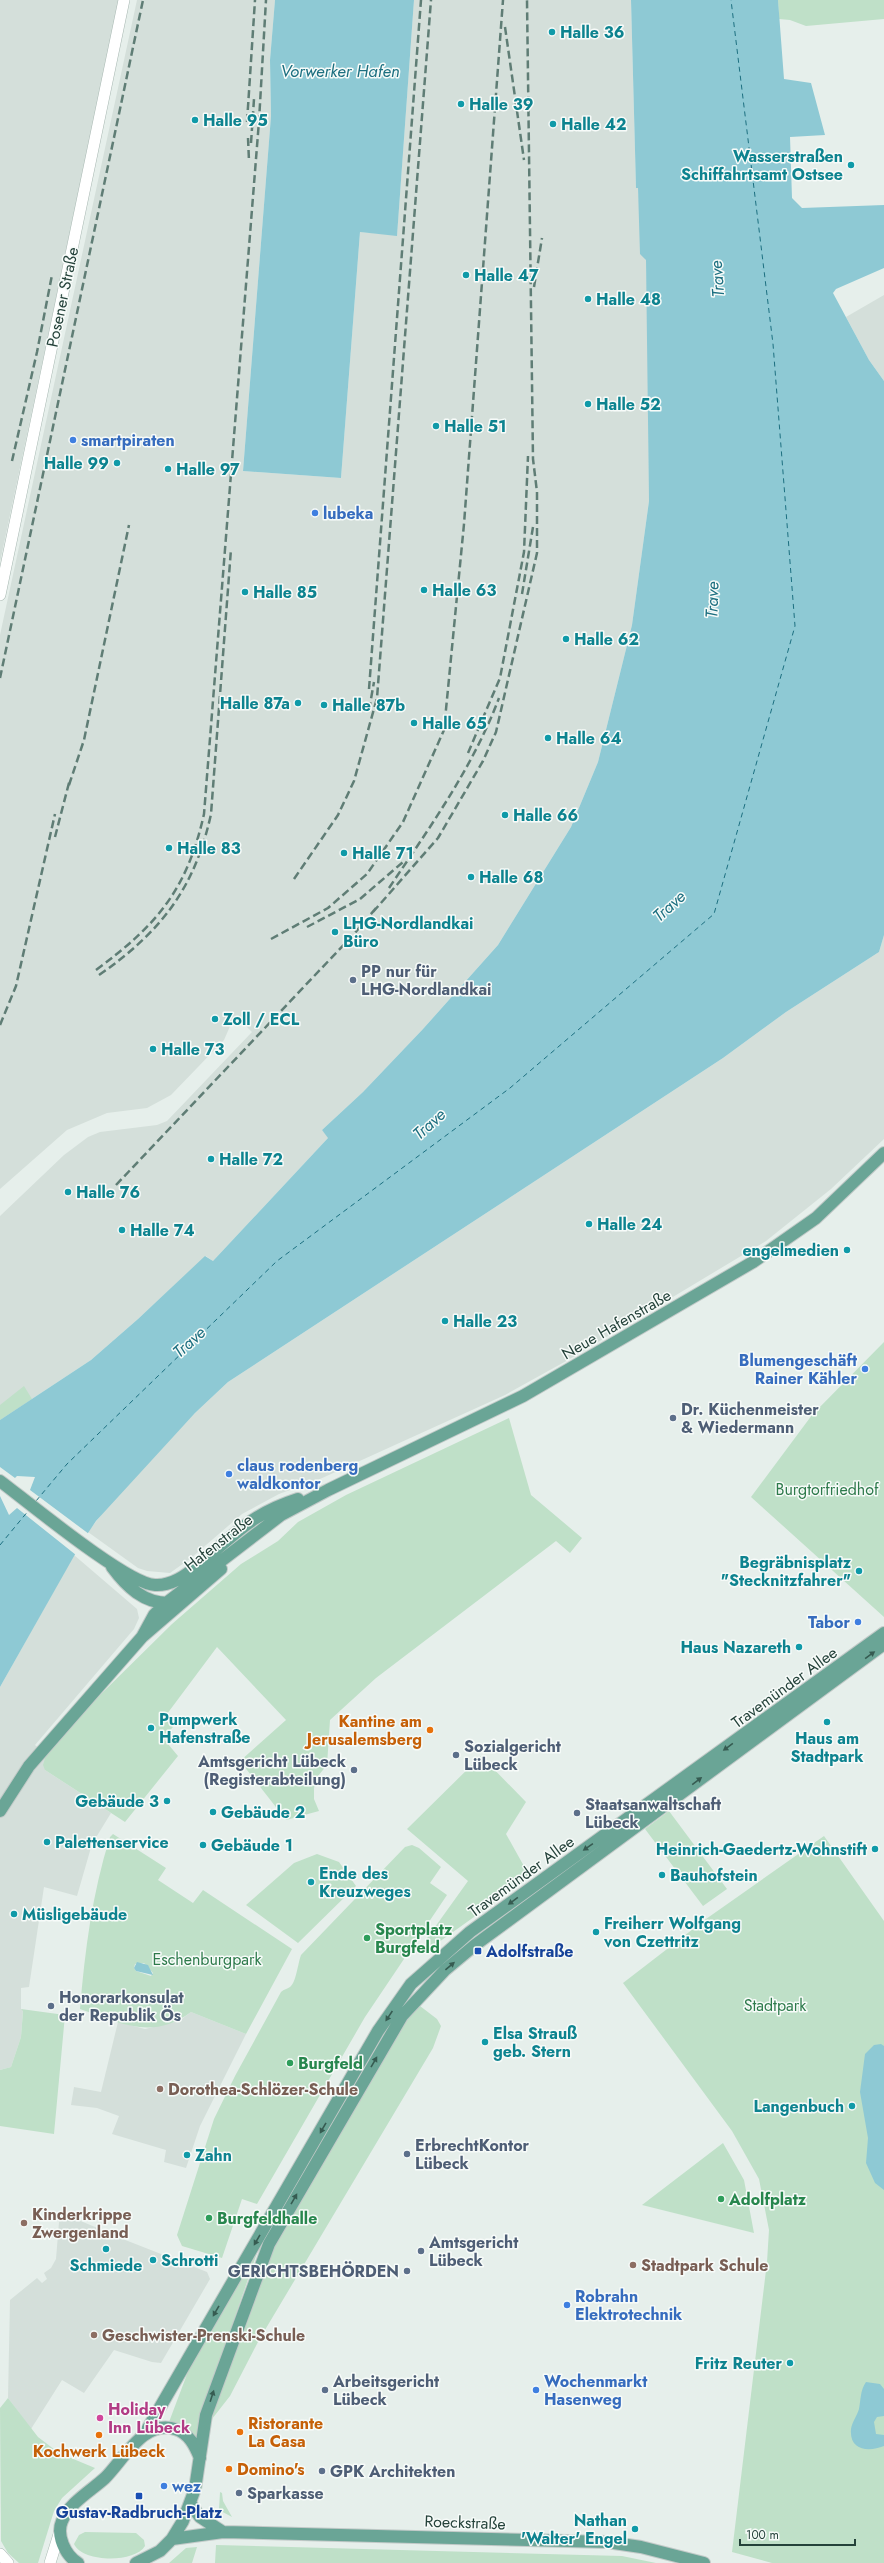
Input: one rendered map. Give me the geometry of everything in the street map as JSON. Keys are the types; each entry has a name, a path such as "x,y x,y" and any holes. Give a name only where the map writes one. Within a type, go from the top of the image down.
{"main road":[{"name":"Neue Hafenstraße","path":"333,1487 523,1396 730,1276 779,1245 816,1218 884,1152"},
{"path":"0,1481 111,1564 141,1581 157,1586 164,1591 165,1604 158,1617 141,1596 128,1586 111,1564"},
{"name":"Hafenstraße","path":"165,1604 268,1523 333,1487"},
{"name":"Hafenstraße","path":"0,1811 28,1766 158,1617 185,1600 256,1540 333,1487"},
{"path":"157,1586 183,1577 245,1524 260,1514 333,1487"},
{"path":"141,1596 154,1602 165,1604 185,1600"},
{"name":"Travemünder Allee","path":"144,2435 378,2031 411,1984 470,1932 884,1633"},
{"name":"Travemünder Allee","path":"200,2459 206,2415 212,2395 269,2244 402,2016 445,1970 475,1945 884,1644"},
{"path":"78,2563 66,2551 60,2531 65,2515 117,2466 144,2435 155,2428 176,2429 190,2440 200,2459 190,2503 172,2539 143,2562"},
{"path":"190,2503 200,2517 223,2532"},
{"name":"Roeckstraße","path":"172,2539 223,2532 607,2542 640,2547 704,2563"}],"street":[{"name":"Posener Straße","path":"0,595 124,0"},
{"path":"50,2563 60,2531"},
{"path":"0,2554 8,2563"}],"shaded area":[{"path":"0,0 119,0 0,562"},
{"path":"137,0 275,0 270,60 271,116 243,471 341,478 360,232 397,235 414,0 631,0 636,188 638,188 643,255 646,260 648,314 649,501 632,625 598,762 571,827 498,945 423,1029 363,1092 322,1130 329,1137 213,1261 206,1256 91,1360 0,1420 0,1216 64,1155 88,1137 100,1132 157,1125 167,1121 252,1032 237,1017 231,1024 224,1040 171,1095 147,1108 107,1113 67,1130 0,1189 0,635"},
{"path":"884,295 884,381 869,360 846,317"},
{"path":"884,935 884,1139 831,1189 766,1241 568,1360 505,1395 320,1479 279,1494 242,1514 191,1558 170,1573 147,1571 138,1568 88,1532 111,1502 195,1413 228,1382 723,1058 786,1012 879,952"},
{"path":"74,1555 137,1609 139,1618 134,1629 35,1745 46,1755 45,1770 111,1813 92,1844 77,1896 44,1887 29,1987 21,1988 21,2009 23,2010 21,2037 11,2067 0,2070 0,1687"},
{"name":"Dorothea-Schlözer-Schule","path":"191,2012 246,2034 200,2126 186,2168 164,2162 166,2150 112,2134 119,2116 97,2108 71,2105 74,2087 101,2092 118,2022 145,2029 179,2021"},
{"name":"Geschwister-Prenski-Schule","path":"66,2215 100,2229 99,2233 106,2236 110,2234 207,2272 210,2279 161,2363 152,2362 114,2350 84,2393 62,2380 31,2429 8,2398 10,2300 37,2278 42,2283 47,2279 44,2273 51,2268 56,2259 59,2222"}],"green space":[{"path":"778,0 884,0 884,19 806,26 790,20 779,19"},
{"name":"Burgtorfriedhof","path":"884,1342 884,1617 751,1497 812,1415"},
{"path":"24,1386 32,1399 0,1420 0,1405"},
{"path":"509,1418 531,1495 582,1538 570,1553 556,1541 376,1678 330,1720 327,1765 318,1776 314,1788 314,1799 319,1811 286,1820 240,1761 286,1720 217,1647 164,1718 173,1727 163,1738 178,1756 125,1822 45,1770 43,1765 46,1755 98,1697 172,1624 241,1564 278,1541 298,1522 346,1495"},
{"path":"481,1756 526,1802 506,1834 530,1877 432,1947 425,1941 468,1881 407,1829"},
{"path":"669,1811 727,1889 703,1906 645,1829"},
{"name":"Eschenburgpark","path":"113,1834 166,1868 158,1880 193,1903 203,1890 292,1949 246,2034 191,2012 177,2021 163,2026 136,2027 80,2009 90,1922 98,1880 110,1837","holes":["144,1963 153,1973 151,1976 136,1971 134,1968 135,1964"]},
{"name":"Stadtpark","path":"824,1836 884,1921 884,2563 772,2563 732,2552 767,2262 769,2230 759,2179 732,2131 623,1983 706,1919"},
{"name":"Burgfeld","path":"412,1845 419,1848 441,1867 430,1883 447,1895 365,2017 257,2204 242,2199 222,2258 182,2246 177,2235 214,2119 235,2076 281,1992 292,1985 301,1955 405,1847"},
{"path":"317,1854 339,1862 356,1886 298,1943 246,1905 294,1863"},
{"path":"420,2006 437,2019 441,2026 433,2048 259,2340 230,2396 212,2419 221,2384 266,2256 411,2013"},
{"path":"21,2009 65,2015 54,2134 0,2126 0,2070 11,2067 21,2037 23,2011"},
{"path":"723,2143 744,2180 754,2233 642,2205"},
{"path":"257,2253 202,2413 198,2440 190,2430 169,2422 192,2361"},
{"path":"8,2398 38,2437 59,2453 95,2468 62,2498 54,2511 38,2563 19,2563 8,2553 1,2541 0,2408"},
{"path":"220,2492 222,2493 223,2501 232,2517 219,2510"},
{"path":"85,2532 136,2533 144,2540 145,2546 139,2552 131,2556 121,2558 87,2555 79,2550 74,2544 79,2535"},
{"path":"216,2545 622,2556 656,2563 215,2563"},
{"path":"197,2547 192,2563 169,2563 186,2548"}],"water":[{"name":"Vorwerker Hafen","path":"275,0 414,0 397,236 360,232 341,478 243,471 271,116 270,60"},
{"name":"Trave","path":"631,0 778,0 784,79 811,83 825,135 790,137 792,198 802,208 884,205 884,268 836,289 833,293 869,360 884,381 884,935 879,952 786,1012 723,1058 228,1382 195,1413 96,1521 82,1542 0,1687 0,1420 91,1360 138,1319 205,1256 213,1261 328,1138 322,1130 363,1092 423,1029 498,945 571,827 598,762 632,625 649,501 646,260 640,254 638,188 636,188"},
{"path":"137,1962 148,1965 153,1975 136,1971 134,1968"},
{"path":"881,2044 884,2046 884,2190 875,2183 866,2163 868,2138 860,2092 865,2054 874,2045"},
{"path":"866,2382 880,2384 884,2389 884,2416 877,2417 874,2422 876,2434 884,2435 884,2446 872,2449 857,2446 853,2442 851,2436 851,2429 859,2409 862,2392"}],"pier":[{"path":"0,1467 15,1478 17,1476 35,1477 30,1490 89,1534 76,1555 17,1508 9,1515 0,1496"}],"ferry route":[{"path":"36,1501 67,1464 277,1261 510,1088 714,914 795,626 773,344 731,0"},
{"path":"0,1545 29,1510"}],"railway":[{"path":"0,678 143,0"},
{"path":"247,122 255,0"},
{"path":"96,970 136,937 166,904 189,864 204,814 259,121 266,0"},
{"path":"369,689 421,0"},
{"path":"294,879 338,815 354,781 377,698 431,0"},
{"path":"271,939 328,908 367,874 403,822 444,730 464,524 503,0"},
{"path":"373,912 438,838 483,761 496,732 537,553 537,492 533,459 527,0"},
{"path":"505,27 524,160"},
{"path":"251,143 254,99"},
{"path":"248,138 249,161"},
{"path":"534,287 542,238"},
{"path":"12,461 37,352 52,275"},
{"path":"468,753 500,678 524,552 528,456"},
{"path":"69,785 84,740 129,525"},
{"path":"522,594 533,527"},
{"path":"99,975 121,959 140,942 157,925 172,906 185,886 204,840 211,814 231,549"},
{"path":"369,710 374,682"},
{"path":"389,888 450,796 464,772 477,748 499,698"},
{"path":"55,837 70,779"},
{"path":"0,1025 16,986 55,814"},
{"path":"307,927 360,899 403,862"},
{"path":"116,1185 354,934 376,908"}],"place":[{"name":"Halle 36","path":"552,32"},
{"name":"Halle 39","path":"461,104"},
{"name":"Halle 95","path":"195,120"},
{"name":"Halle 42","path":"553,124"},
{"name":"Wasserstraßen Schiffahrtsamt Ostsee","path":"851,165"},
{"name":"Halle 47","path":"466,275"},
{"name":"Halle 48","path":"588,299"},
{"name":"Halle 52","path":"588,404"},
{"name":"Halle 51","path":"436,426"},
{"name":"smartpiraten","path":"73,440"},
{"name":"Halle 99","path":"117,463"},
{"name":"Halle 97","path":"168,469"},
{"name":"lubeka","path":"315,513"},
{"name":"Halle 63","path":"424,590"},
{"name":"Halle 85","path":"245,592"},
{"name":"Halle 62","path":"566,639"},
{"name":"Halle 87a","path":"298,703"},
{"name":"Halle 87b","path":"324,705"},
{"name":"Halle 65","path":"414,723"},
{"name":"Halle 64","path":"548,738"},
{"name":"Halle 66","path":"505,815"},
{"name":"Halle 83","path":"169,848"},
{"name":"Halle 71","path":"344,853"},
{"name":"Halle 68","path":"471,877"},
{"name":"LHG-Nordlandkai Büro","path":"335,932"},
{"name":"PP nur für LHG-Nordlandkai","path":"353,980"},
{"name":"Zoll / ECL","path":"215,1019"},
{"name":"Halle 73","path":"153,1049"},
{"name":"Halle 72","path":"211,1159"},
{"name":"Halle 76","path":"68,1192"},
{"name":"Halle 24","path":"589,1224"},
{"name":"Halle 74","path":"122,1230"},
{"name":"engelmedien","path":"847,1250"},
{"name":"Halle 23","path":"445,1321"},
{"name":"Blumengeschäft Rainer Kähler","path":"865,1369"},
{"name":"Dr. Küchenmeister & Wiedermann","path":"673,1418"},
{"name":"claus rodenberg waldkontor","path":"229,1474"},
{"name":"Begräbnisplatz \"Stecknitzfahrer\"","path":"859,1571"},
{"name":"Tabor","path":"858,1622"},
{"name":"Haus Nazareth","path":"799,1647"},
{"name":"Haus am Stadtpark","path":"827,1722"},
{"name":"Pumpwerk Hafenstraße","path":"151,1728"},
{"name":"Kantine am Jerusalemsberg","path":"430,1730"},
{"name":"Sozialgericht Lübeck","path":"456,1755"},
{"name":"Amtsgericht Lübeck (Registerabteilung)","path":"354,1770"},
{"name":"Gebäude 3","path":"167,1801"},
{"name":"Gebäude 2","path":"213,1812"},
{"name":"Staatsanwaltschaft Lübeck","path":"577,1813"},
{"name":"Palettenservice","path":"47,1842"},
{"name":"Gebäude 1","path":"203,1845"},
{"name":"Heinrich-Gaedertz-Wohnstift","path":"875,1849"},
{"name":"Bauhofstein","path":"662,1875"},
{"name":"Ende des Kreuzweges","path":"311,1882"},
{"name":"Müsligebäude","path":"14,1914"},
{"name":"Freiherr Wolfgang von Czettritz","path":"596,1932"},
{"name":"Sportplatz Burgfeld","path":"367,1938"},
{"name":"Adolfstraße","path":"478,1951"},
{"name":"Honorarkonsulat der Republik Ös","path":"51,2006"},
{"name":"Elsa Strauß geb. Stern","path":"485,2042"},
{"name":"Burgfeld","path":"290,2063"},
{"name":"Dorothea-Schlözer-Schule","path":"160,2089"},
{"name":"Langenbuch","path":"852,2106"},
{"name":"ErbrechtKontor Lübeck","path":"407,2154"},
{"name":"Zahn","path":"187,2155"},
{"name":"Adolfplatz","path":"721,2199"},
{"name":"Burgfeldhalle","path":"209,2218"},
{"name":"Kinderkrippe Zwergenland","path":"24,2223"},
{"name":"Schmiede","path":"106,2249"},
{"name":"Amtsgericht Lübeck","path":"421,2251"},
{"name":"Schrotti","path":"153,2260"},
{"name":"Stadtpark Schule","path":"633,2265"},
{"name":"GERICHTSBEHÖRDEN","path":"407,2271"},
{"name":"Robrahn Elektrotechnik","path":"567,2305"},
{"name":"Geschwister-Prenski-Schule","path":"94,2335"},
{"name":"Fritz Reuter","path":"790,2363"},
{"name":"Arbeitsgericht Lübeck","path":"325,2390"},
{"name":"Wochenmarkt Hasenweg","path":"536,2390"},
{"name":"Holiday Inn Lübeck","path":"100,2418"},
{"name":"Ristorante La Casa","path":"240,2432"},
{"name":"Kochwerk Lübeck","path":"99,2435"},
{"name":"Domino's","path":"229,2469"},
{"name":"GPK Architekten","path":"322,2471"},
{"name":"wez","path":"164,2486"},
{"name":"Sparkasse","path":"239,2493"},
{"name":"Gustav-Radbruch-Platz","path":"139,2496"},
{"name":"Nathan 'Walter' Engel","path":"635,2529"}]}
